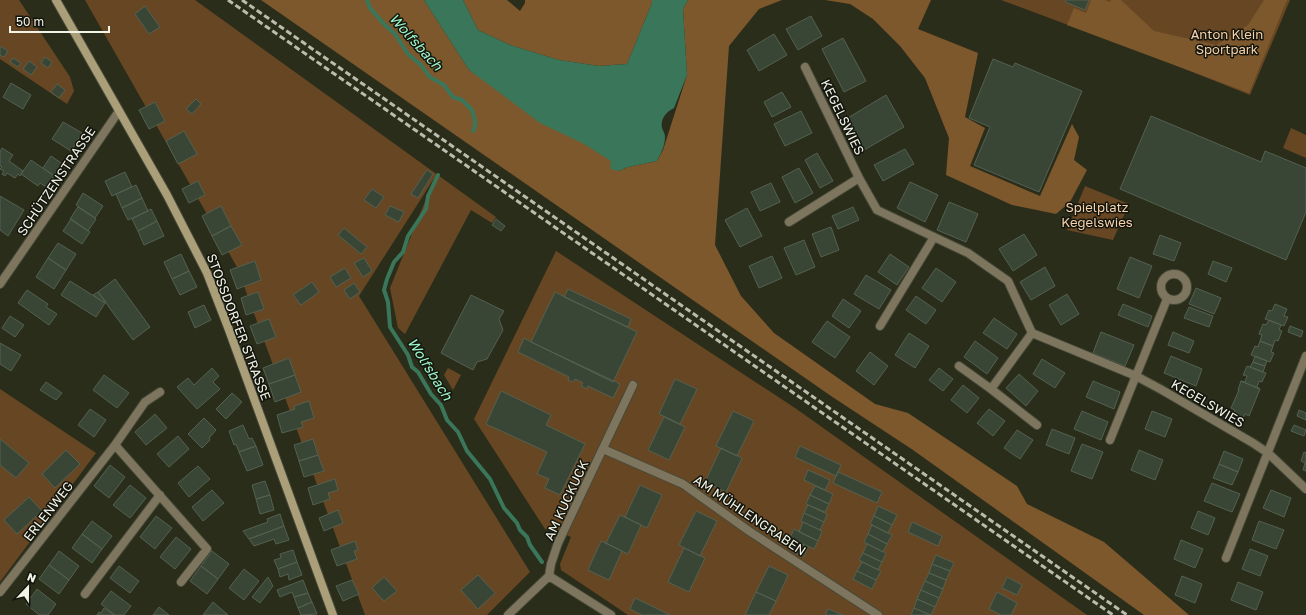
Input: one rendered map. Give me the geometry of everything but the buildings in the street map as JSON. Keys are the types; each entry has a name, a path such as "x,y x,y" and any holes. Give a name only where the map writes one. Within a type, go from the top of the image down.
{"main road":[{"name":"STOSSDORFER STRASSE","path":"56,0 167,195 207,273 232,336 333,615"}],"street":[{"name":"KEGELSWIES","path":"805,67 877,210 968,253 1008,281 1032,333 1136,376 1253,443 1268,453 1306,489"},
{"name":"SCHÜTZENSTRASSE","path":"0,284 119,111"},
{"path":"789,222 860,178"},
{"path":"880,326 934,237"},
{"path":"1181,272 1182,277 1187,284 1186,293 1176,300 1167,299 1161,292 1160,283 1162,279 1170,274 1181,272"},
{"path":"1110,440 1167,299"},
{"path":"991,389 1032,333"},
{"path":"1226,558 1306,356"},
{"path":"958,366 991,389 1037,425"},
{"name":"AM KUCKUCK","path":"549,576 551,564 558,543 633,384"},
{"name":"ERLENWEG","path":"0,592 115,446 145,402 160,392"},
{"path":"115,446 207,548 181,582"},
{"name":"AM MÜHLENGRABEN","path":"603,449 683,484 749,531 878,615"},
{"path":"85,594 160,495"},
{"path":"508,615 549,576 612,615"}],"green space":[{"path":"0,0 19,0 70,77 74,91 67,104 0,59"},
{"path":"85,0 195,0 496,217 492,223 471,210 405,334 398,328 390,288 435,177 359,296 530,572 487,615 365,615 237,267"},
{"path":"261,0 424,0 469,70 607,157 619,171 628,167 657,161 663,150 687,75 683,9 688,0 782,0 759,9 729,46 715,245 741,296 774,333 875,404 908,413 1017,486 1027,504 1104,542 1189,615 1144,615 913,450 831,396"},
{"path":"463,0 507,0 520,11 525,3 525,0 652,0 652,3 627,64 599,66 559,60 510,45 478,30"},
{"path":"825,0 931,0 918,29 978,53 965,117 985,128 970,166 1040,196 1072,124 1079,137 1074,160 1087,170 1070,202 1056,214 1012,205 946,175 949,138 925,78 900,46 873,19 850,4"},
{"name":"Anton Klein Sportpark","path":"1001,0 1290,0 1250,95 1175,65"},
{"path":"1091,0 1105,0 1110,2 1111,0 1121,0 1154,31 1216,45 1248,25 1264,0 1287,0 1249,93 1067,25 1074,8 1086,13"},
{"path":"1291,128 1306,135 1306,158 1283,148"},
{"name":"Spielplatz Kegelswies","path":"1085,186 1129,204 1113,240 1067,230"},
{"path":"556,251 795,408 1087,615 628,615 561,570 560,564 571,537 556,530 545,529 474,419"},
{"path":"448,368 461,375 453,390 444,375"},
{"path":"0,389 96,453 0,582"}],"shaded area":[{"path":"424,0 463,0 478,30 510,45 559,60 599,66 627,64 652,0 688,0 683,9 687,75 674,108 667,113 663,119 662,128 665,134 665,140 657,161 628,167 619,171 610,169 611,161 584,144 540,123 469,70"}],"waterway":[{"name":"Wolfsbach","path":"367,0 370,8 395,34 408,54 421,65 430,77 444,85 453,97 462,100 472,110 475,121 473,131"},
{"name":"Wolfsbach","path":"438,175 428,196 426,209 408,236 403,252 394,262 387,279 384,290 388,302 390,327 408,355 412,367 418,372 431,394 441,405 447,420 458,432 467,451 490,479 504,508 527,537 530,545 542,562"}],"railway":[{"path":"228,0 1113,615"},
{"path":"242,0 1127,615"}]}
